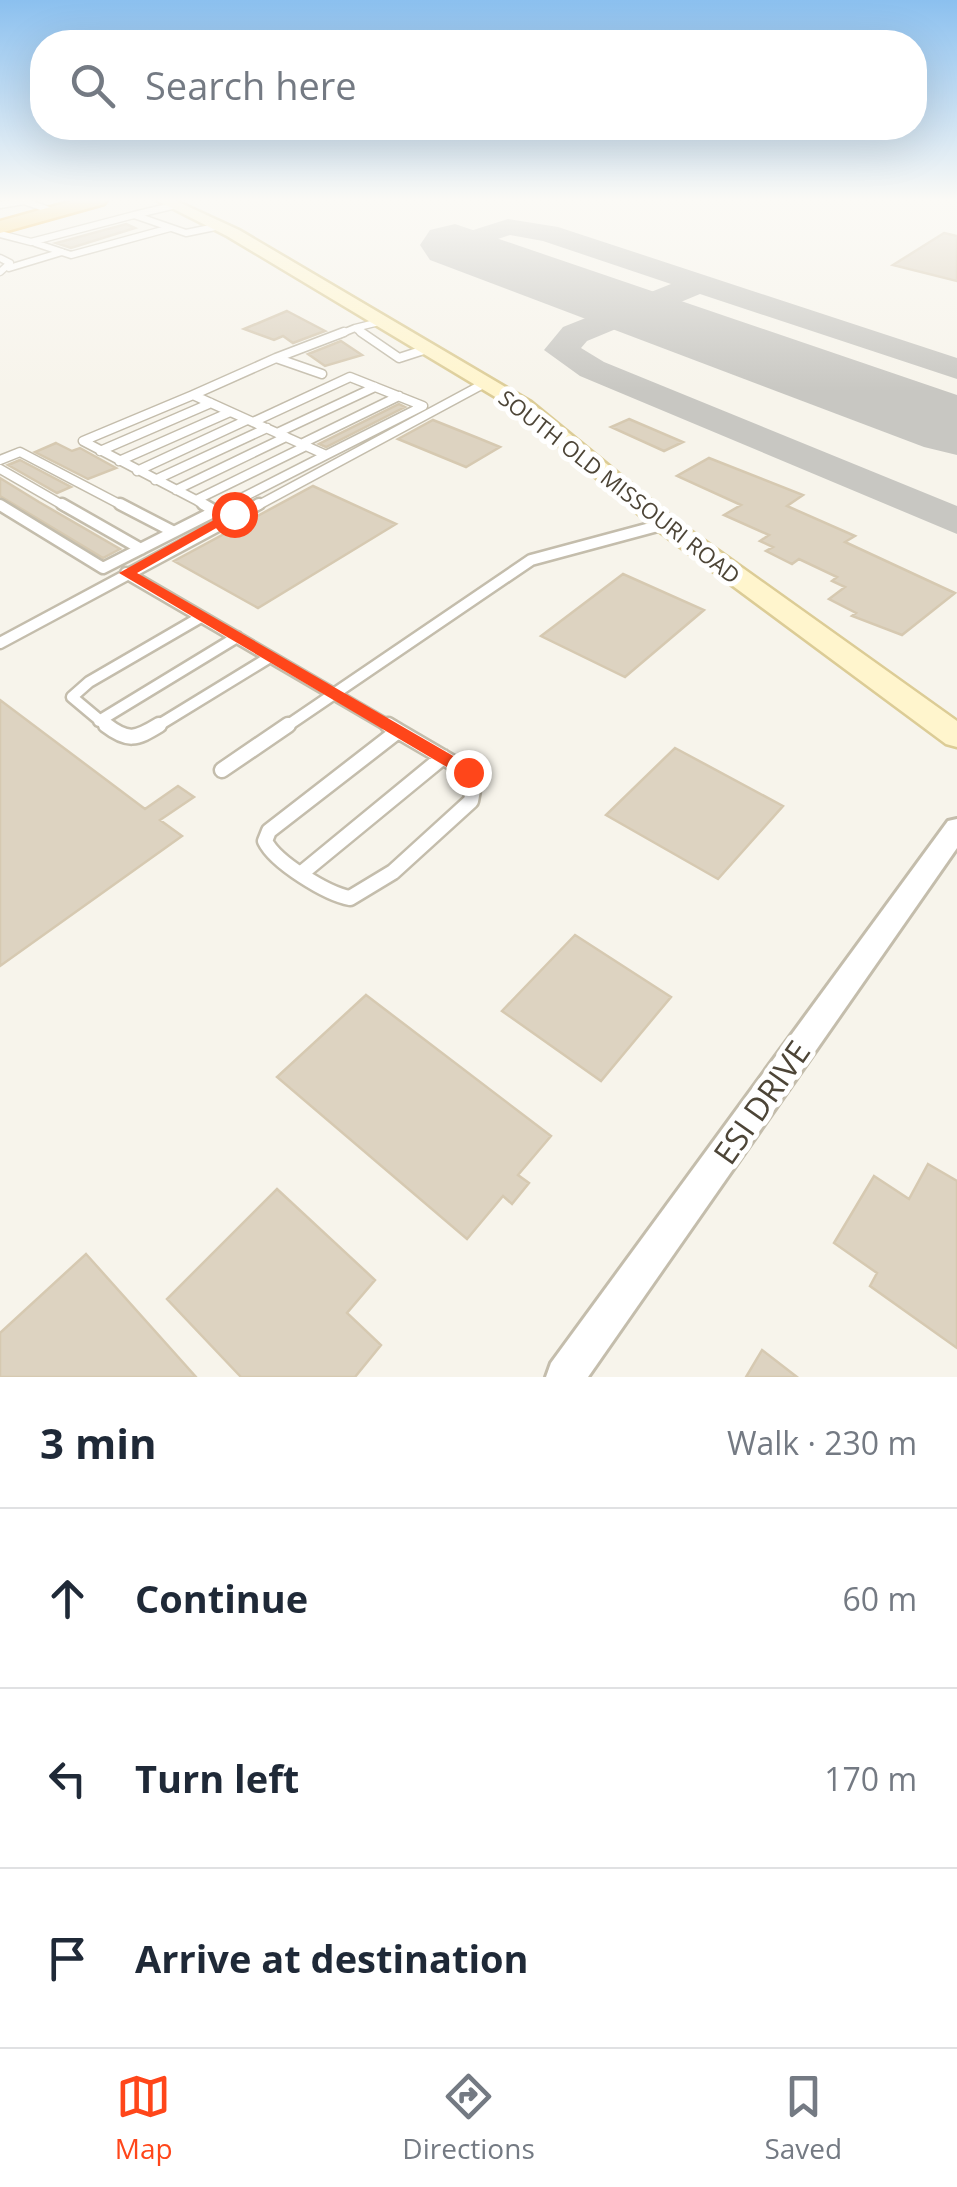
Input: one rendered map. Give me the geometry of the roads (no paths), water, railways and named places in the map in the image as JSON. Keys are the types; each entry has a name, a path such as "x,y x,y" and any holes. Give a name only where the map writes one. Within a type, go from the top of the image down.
{"main road":[{"name":"SOUTH OLD MISSOURI ROAD","path":"286,264 430,348 578,448 665,524 957,736"}],"street":[{"name":"ESI DRIVE","path":"566,1377 957,828"}],"lane":[{"path":"215,511 82,441 276,358 383,321"},
{"path":"356,328 399,358 430,348"},
{"path":"276,358 322,374"},
{"path":"137,470 350,377 423,406"},
{"path":"0,505 103,568 423,406 459,389 481,386"},
{"path":"0,643 481,386"},
{"path":"176,490 375,387"},
{"path":"193,395 326,455"},
{"path":"196,500 399,396"},
{"path":"100,451 211,403"},
{"path":"119,460 230,412"},
{"path":"154,480 266,428"},
{"path":"0,460 20,452 174,532"},
{"path":"0,469 140,549"},
{"path":"222,770 531,560 665,524"},
{"path":"126,573 443,757 474,780 476,790 471,801 386,877 363,894 350,898 334,893 270,851 265,842 269,831 398,732"},
{"path":"202,617 76,691 74,702 123,738 136,739 270,657"},
{"path":"99,721 237,637"},
{"path":"303,872 443,757"}]}
